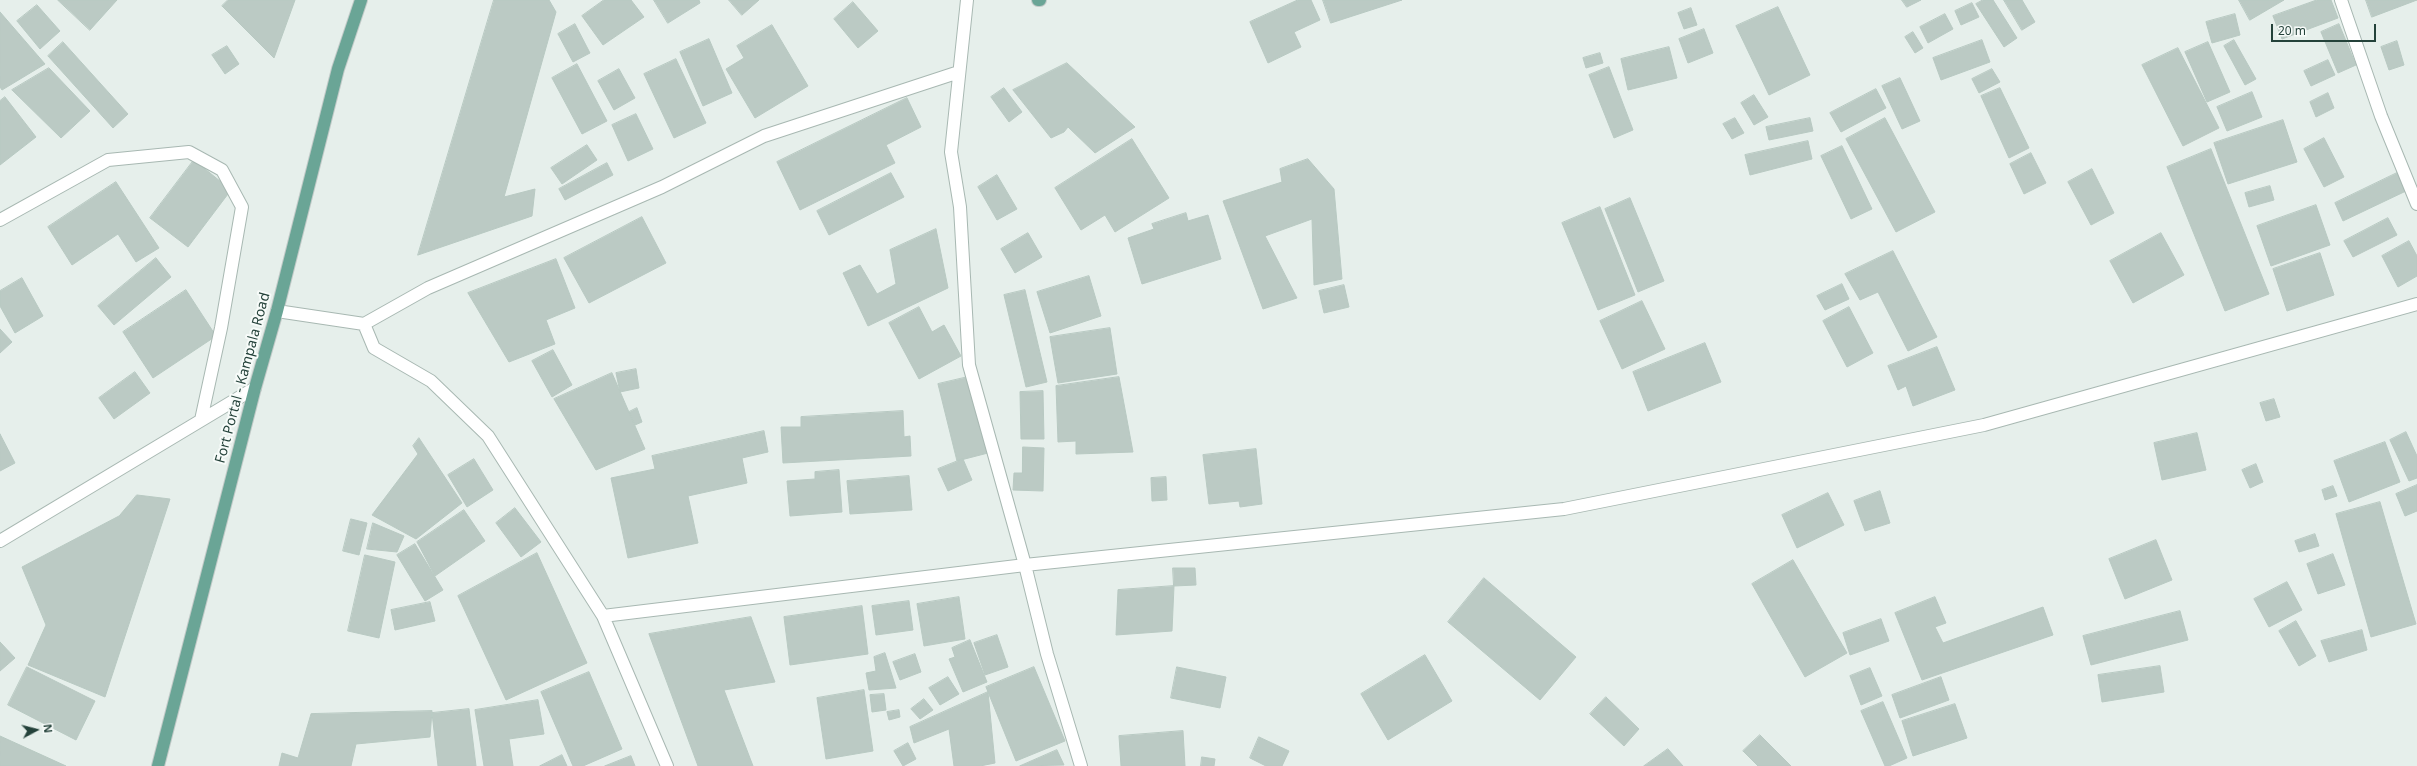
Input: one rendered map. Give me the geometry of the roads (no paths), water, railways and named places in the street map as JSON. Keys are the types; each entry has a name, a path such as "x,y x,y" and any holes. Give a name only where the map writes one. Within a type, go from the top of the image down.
{"main road":[{"name":"Fort Portal - Kampala Road","path":"158,766 255,388 277,312 338,69 361,0"}],"street":[{"path":"967,0 951,152 960,206 969,366 1025,565 1047,654 1081,766"},
{"path":"2341,0 2382,116 2417,204"},
{"path":"277,312 364,324 428,288 662,186 764,136 959,72"},
{"path":"0,220 108,160 189,152 222,170 242,207 221,328 201,420"},
{"path":"603,616 1025,565 1564,508 1984,424 2417,304"},
{"path":"364,324 374,348 431,381 488,436 603,616 667,766"},
{"path":"0,541 255,388"}]}
